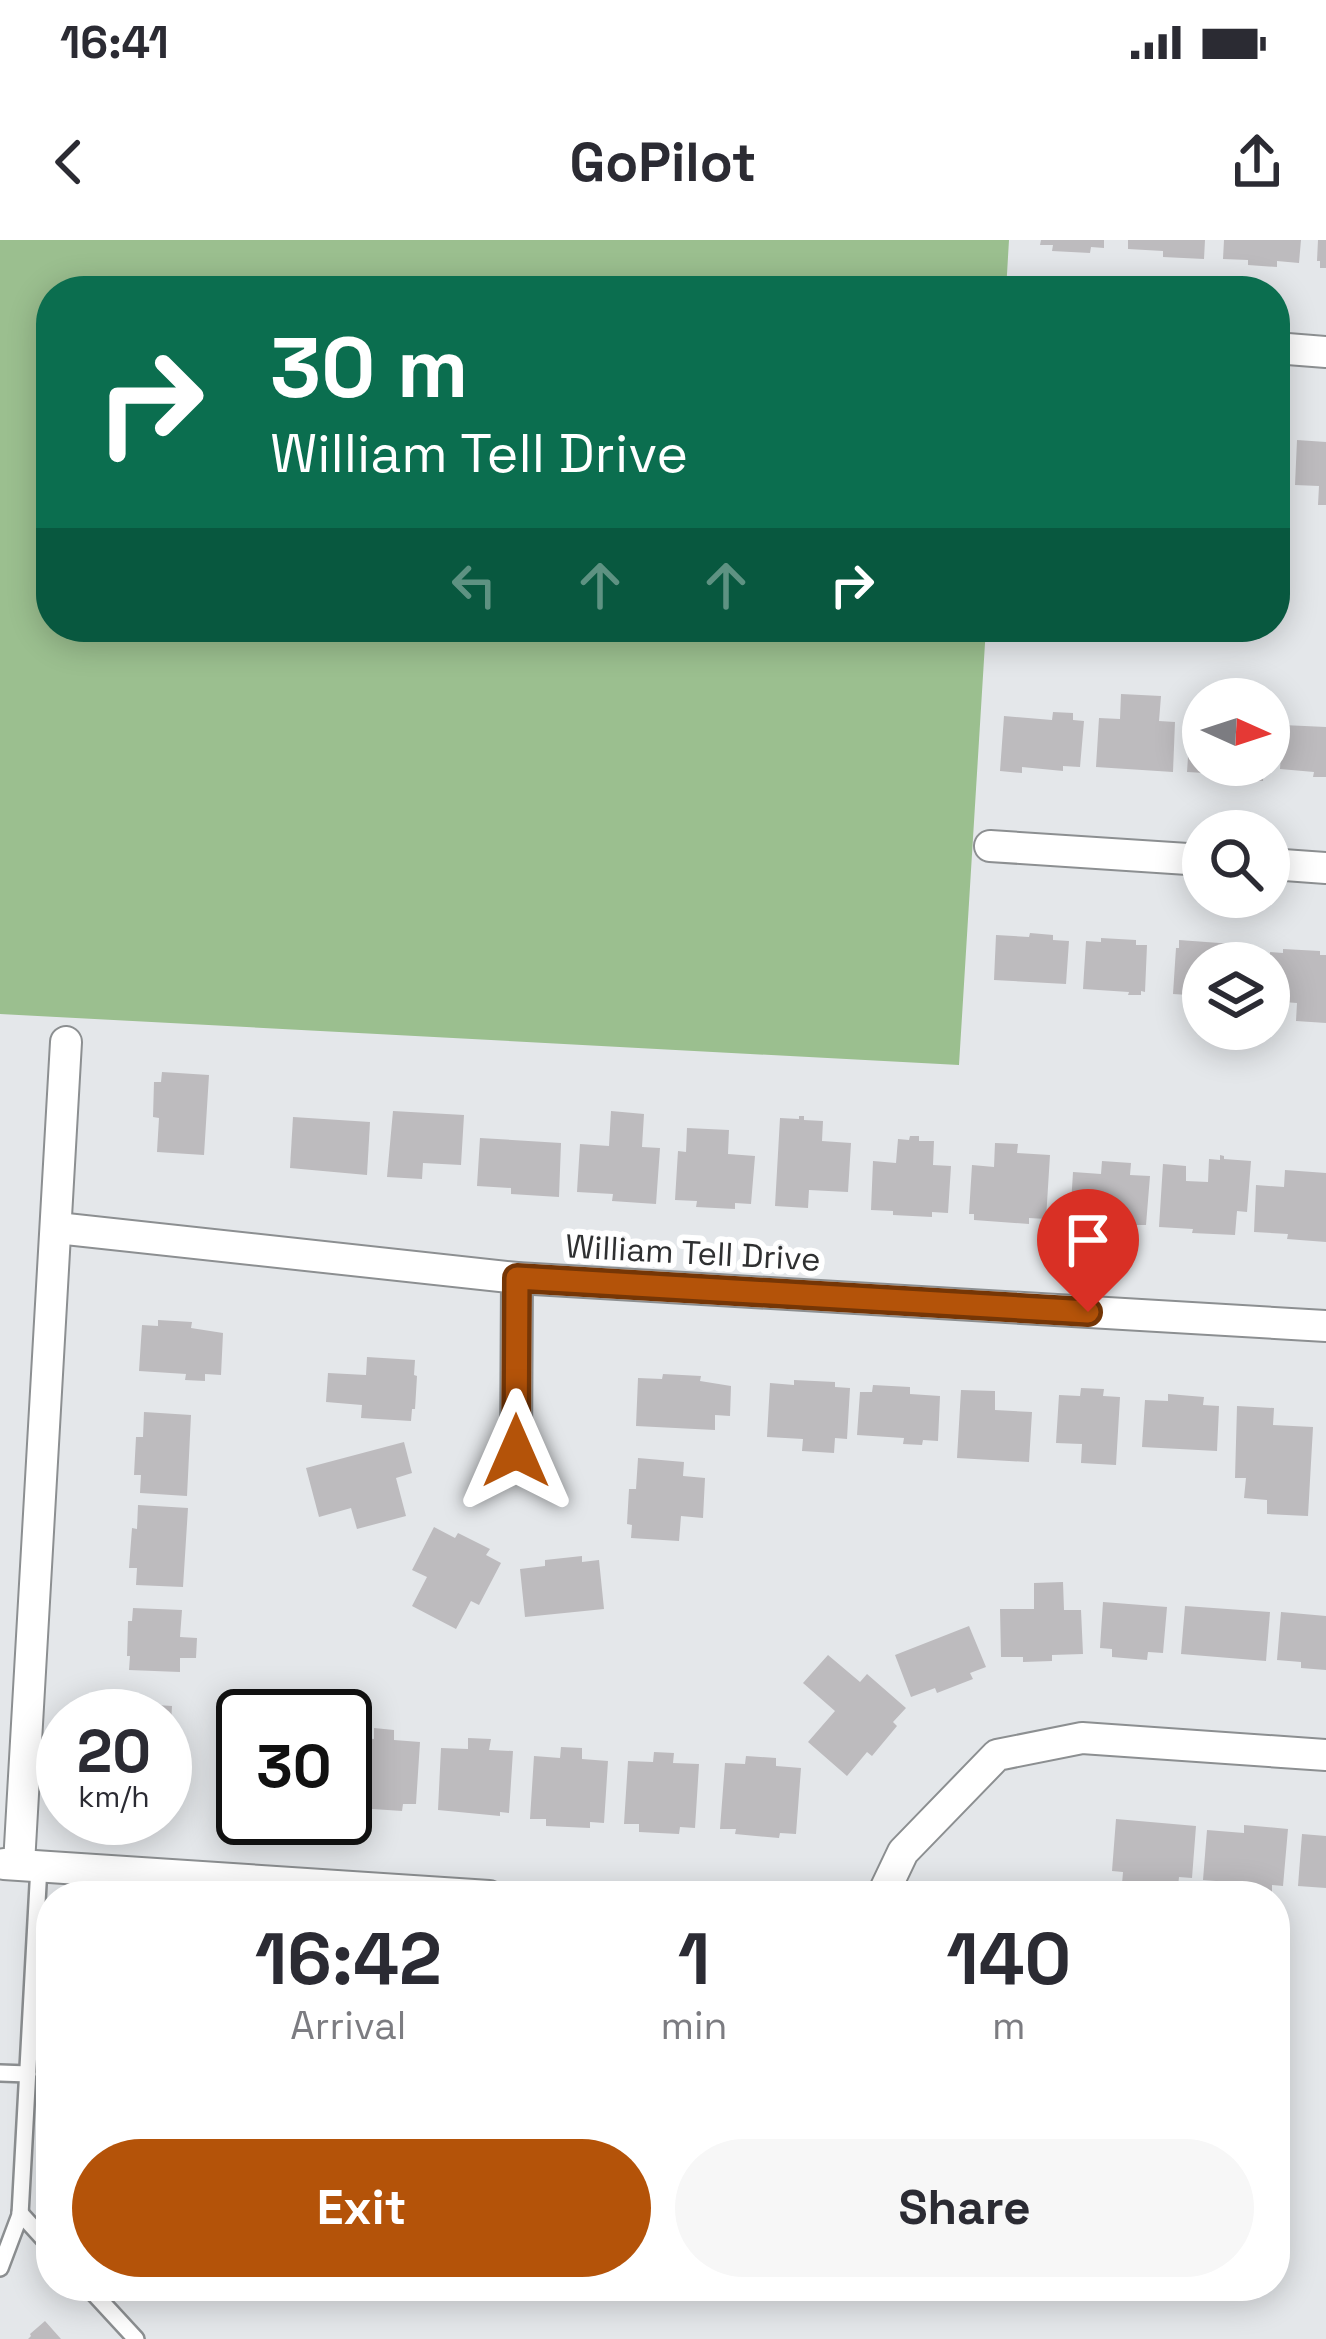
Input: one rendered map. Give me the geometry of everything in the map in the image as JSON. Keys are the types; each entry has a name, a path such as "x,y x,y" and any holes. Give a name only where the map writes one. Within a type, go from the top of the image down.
{"street":[{"path":"1290,349 1326,352"},
{"path":"989,846 1182,859"},
{"path":"1290,865 1326,868"},
{"path":"66,1042 19,1865 262,1881"},
{"name":"William Tell Drive","path":"57,1228 517,1278 1326,1326"},
{"path":"516,1451 517,1278"},
{"path":"889,1881 903,1852 997,1755 1082,1738 1326,1755"}],"lane":[{"path":"0,2268 20,2213 28,2074 19,1865"},
{"path":"0,2073 28,2074"},
{"path":"20,2213 36,2231"},
{"path":"101,2301 136,2339"}],"green space":[{"path":"0,240 1009,240 1007,276 36,276 36,642 985,642 959,1065 0,1014"}],"building":[{"path":"1041,240 1104,240 1104,248 1091,247 1090,253 1052,251 1053,245 1040,245"},
{"path":"1128,240 1205,240 1204,259 1128,249"},
{"path":"1224,240 1301,240 1299,263 1277,261 1277,267 1223,259"},
{"path":"1318,240 1326,240 1326,268 1320,268 1317,261"},
{"path":"1297,440 1326,442 1326,505 1318,505 1319,486 1295,485"},
{"path":"1121,694 1161,696 1159,721 1175,722 1173,772 1096,767 1099,718 1120,719"},
{"path":"1053,712 1073,713 1073,720 1084,721 1080,767 1000,771 1004,716 1052,720"},
{"path":"1290,725 1326,727 1326,777 1313,777 1314,772 1290,770"},
{"path":"1030,933 1069,941 1066,984 994,980 996,935 1029,937"},
{"path":"1101,938 1147,945 1145,992 1128,995 1083,989 1086,941 1101,942"},
{"path":"1179,940 1206,942 1182,942 1182,995 1173,994"},
{"path":"1290,949 1320,951 1326,955 1326,1023 1296,1021 1297,1003 1290,1002"},
{"path":"162,1072 209,1075 204,1155 157,1152 154,1082 161,1082"},
{"path":"393,1111 464,1115 461,1165 423,1163 422,1179 387,1177"},
{"path":"611,1111 644,1114 642,1147 660,1148 656,1204 612,1201 613,1194 577,1192 580,1144 609,1146"},
{"path":"293,1117 370,1122 367,1175 290,1168"},
{"path":"780,1118 823,1121 822,1141 851,1143 848,1192 809,1190 808,1208 775,1206"},
{"path":"687,1128 729,1130 728,1154 755,1156 751,1204 735,1203 735,1209 696,1207 697,1201 675,1200 678,1151 686,1152"},
{"path":"910,1136 934,1141 933,1165 951,1166 948,1213 932,1212 932,1217 871,1210 873,1161 896,1163 898,1139 909,1140"},
{"path":"480,1138 561,1143 559,1197 477,1186"},
{"path":"995,1143 1018,1144 1017,1153 1050,1155 1046,1219 1029,1218 1029,1224 974,1220 974,1214 969,1214 972,1165 994,1167"},
{"path":"1220,1155 1251,1161 1247,1212 1237,1211 1235,1235 1159,1227 1163,1164 1186,1166 1186,1181 1208,1182 1209,1159 1220,1160"},
{"path":"1102,1161 1131,1163 1130,1175 1150,1176 1146,1225 1129,1225 1129,1231 1091,1229 1092,1223 1070,1221 1073,1172 1101,1174"},
{"path":"1285,1170 1326,1173 1326,1242 1254,1232 1256,1185 1284,1187"},
{"path":"158,1320 192,1322 191,1328 223,1333 221,1375 205,1374 205,1381 185,1380 186,1374 139,1371 142,1325 158,1326"},
{"path":"367,1357 415,1360 411,1421 361,1418 362,1405 326,1402 328,1373 366,1375"},
{"path":"663,1374 701,1376 700,1381 731,1386 730,1416 715,1415 715,1430 636,1426 638,1378 662,1379"},
{"path":"794,1380 835,1382 835,1387 850,1388 847,1439 835,1438 834,1453 802,1451 803,1439 767,1437 770,1383 794,1385"},
{"path":"873,1385 910,1387 910,1394 940,1396 938,1441 903,1444 904,1438 857,1435 860,1392 872,1392"},
{"path":"1081,1388 1104,1389 1103,1396 1120,1397 1116,1465 1081,1463 1082,1444 1056,1443 1059,1395 1080,1396"},
{"path":"961,1390 995,1391 995,1410 1032,1412 1029,1462 957,1458"},
{"path":"1168,1394 1204,1397 1203,1405 1219,1406 1217,1451 1142,1447 1145,1400 1168,1401"},
{"path":"1237,1406 1274,1408 1273,1425 1313,1427 1308,1516 1267,1514 1267,1500 1244,1498 1246,1478 1235,1478"},
{"path":"144,1412 191,1415 187,1496 140,1493 141,1475 134,1475 136,1437 143,1437"},
{"path":"404,1442 412,1473 396,1478 406,1516 357,1529 351,1508 319,1517 306,1468"},
{"path":"638,1458 684,1462 683,1476 705,1478 703,1518 681,1516 679,1541 631,1538 629,1489 636,1489"},
{"path":"138,1505 188,1508 183,1587 136,1585 137,1568 129,1568"},
{"path":"434,1527 490,1549 486,1555 501,1563 479,1605 471,1601 456,1629 412,1606 427,1577 412,1570"},
{"path":"582,1556 582,1562 599,1560 604,1609 525,1617 520,1569 545,1566 545,1560"},
{"path":"1063,1582 1064,1610 1081,1610 1083,1654 1052,1655 1052,1661 1001,1657 1000,1609 1034,1609 1034,1583"},
{"path":"1103,1602 1167,1607 1163,1653 1148,1652 1147,1660 1112,1657 1112,1649 1100,1648"},
{"path":"1185,1606 1270,1612 1266,1661 1181,1654"},
{"path":"133,1608 182,1610 180,1637 197,1638 196,1658 180,1658 180,1672 129,1670 128,1621 132,1621"},
{"path":"1281,1612 1326,1616 1326,1670 1277,1660"},
{"path":"969,1626 986,1667 970,1673 973,1679 911,1697 895,1655"},
{"path":"828,1655 860,1682 867,1674 906,1708 872,1756 867,1752 847,1776 808,1742 835,1711 803,1683"},
{"path":"374,1728 394,1730 394,1740 420,1742 416,1804 403,1804 402,1811 372,1809"},
{"path":"468,1738 491,1739 489,1750 513,1751 509,1813 438,1810 441,1748 468,1749"},
{"path":"561,1747 582,1748 582,1759 608,1761 604,1823 590,1822 590,1828 546,1826 546,1819 530,1819 534,1756 560,1758"},
{"path":"654,1752 674,1753 673,1763 699,1764 695,1828 680,1827 679,1834 639,1832 639,1824 624,1824 628,1761 653,1762"},
{"path":"746,1756 776,1758 776,1766 801,1768 796,1834 780,1833 779,1838 720,1829 725,1763 745,1764"},
{"path":"1116,1819 1196,1826 1192,1878 1122,1881 1123,1872 1112,1871"},
{"path":"1244,1825 1288,1829 1283,1881 1203,1880 1207,1830 1244,1833"},
{"path":"1302,1834 1326,1836 1326,1888 1298,1886"},
{"path":"45,2321 61,2339 28,2339 30,2334"}],"route":[{"path":"516,1451 517,1278 1088,1312"}]}
